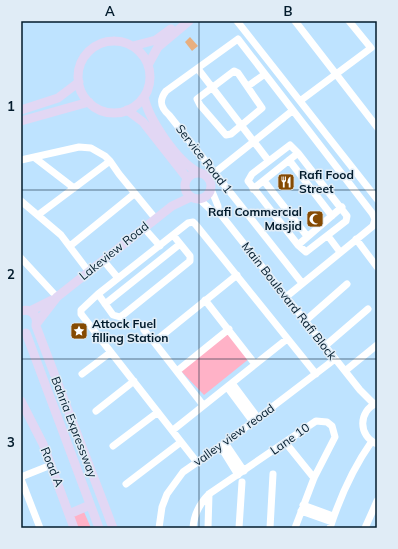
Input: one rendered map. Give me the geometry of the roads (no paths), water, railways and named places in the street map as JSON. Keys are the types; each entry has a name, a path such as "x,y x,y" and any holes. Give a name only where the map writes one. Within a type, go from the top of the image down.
{"main road":[{"path":"133,46 156,40 181,21"},
{"path":"148,65 158,47 190,21"},
{"path":"116,41 133,46 142,54 148,65 150,81 144,97 127,110 107,112 89,102 81,89 79,82 80,64 91,49 98,44 116,41"},
{"path":"21,110 58,98 79,82"},
{"path":"144,97 150,115 161,133 188,166 198,172 211,175 211,189 207,195 172,206"},
{"path":"21,121 89,102"},
{"path":"127,110 143,122 186,183 186,192 195,198"},
{"path":"172,206 192,174 198,172"},
{"name":"Lakeview Road","path":"57,298 155,218 172,206"},
{"path":"24,310 57,298"},
{"path":"23,333 32,331 57,298"},
{"name":"Bahria Expressway","path":"24,310 35,316 36,324 113,528"},
{"name":"Bahria Expressway","path":"23,333 99,528"},
{"name":"Road A","path":"22,405 52,465 74,528"},
{"path":"69,514 90,506"}],"street":[{"path":"237,21 377,198"},
{"path":"295,21 377,127"},
{"path":"300,101 370,48 349,21"},
{"path":"268,160 243,125 198,69 238,39 372,213 375,219 373,226 286,297"},
{"name":"Service Road 1","path":"198,69 166,91 162,96 161,103 164,110 211,175 302,283"},
{"path":"234,71 248,86 262,108 243,125 226,136 200,106 197,99 212,87 234,71"},
{"path":"248,86 265,74"},
{"path":"211,175 292,111"},
{"path":"287,146 293,146 342,208 348,218 328,236 306,252 298,245 248,182 250,176 268,160 287,146"},
{"path":"21,160 79,147 91,148 105,156 110,161 134,194 155,218"},
{"path":"253,189 298,153"},
{"path":"35,158 74,188"},
{"path":"289,160 332,216"},
{"path":"38,215 110,161"},
{"path":"264,181 308,236"},
{"path":"195,198 212,211 218,211 218,206 211,189"},
{"path":"70,246 134,194"},
{"path":"21,201 61,235 90,272"},
{"path":"298,245 342,208"},
{"name":"Main Boulevard Rafi Block","path":"218,211 360,390"},
{"path":"196,462 173,430 82,314 82,307 160,246 188,222 193,222 316,374"},
{"path":"144,228 160,246"},
{"path":"98,294 113,315 120,317 124,315 190,261 190,256 173,235"},
{"path":"328,236 340,252"},
{"path":"356,240 377,267"},
{"path":"105,304 180,244"},
{"path":"21,258 57,298"},
{"path":"103,260 118,278"},
{"path":"154,342 237,275"},
{"path":"305,321 347,284"},
{"path":"205,300 255,364"},
{"path":"325,346 368,309"},
{"path":"177,371 229,329"},
{"path":"144,330 203,405"},
{"path":"173,430 287,339"},
{"path":"345,371 377,345"},
{"path":"82,374 111,352"},
{"name":"valley view reoad","path":"160,528 162,507 174,482 196,462 223,445 335,359"},
{"path":"96,411 134,381"},
{"path":"229,385 256,420"},
{"path":"302,508 332,522 348,481 374,442 366,435 363,428 364,416 367,409 376,403 360,390"},
{"path":"360,390 367,409"},
{"path":"113,446 158,412"},
{"name":"Lane 10","path":"193,528 194,519 200,504 209,494 316,421 327,422 332,426 335,437 314,478 295,528"},
{"path":"126,484 181,442"},
{"path":"285,442 314,478"},
{"path":"223,445 241,473"},
{"path":"38,528 21,478 52,465"},
{"path":"270,528 273,474"},
{"path":"239,528 242,482"},
{"path":"208,528 209,494"},
{"path":"21,500 28,498"},
{"path":"366,528 377,501"},
{"path":"369,518 377,521"}],"place":[{"name":"Rafi Food Street","path":"286,182"},
{"name":"Rafi Commercial Masjid","path":"315,219"},
{"name":"Attock Fuel filling Station","path":"79,331"}]}
